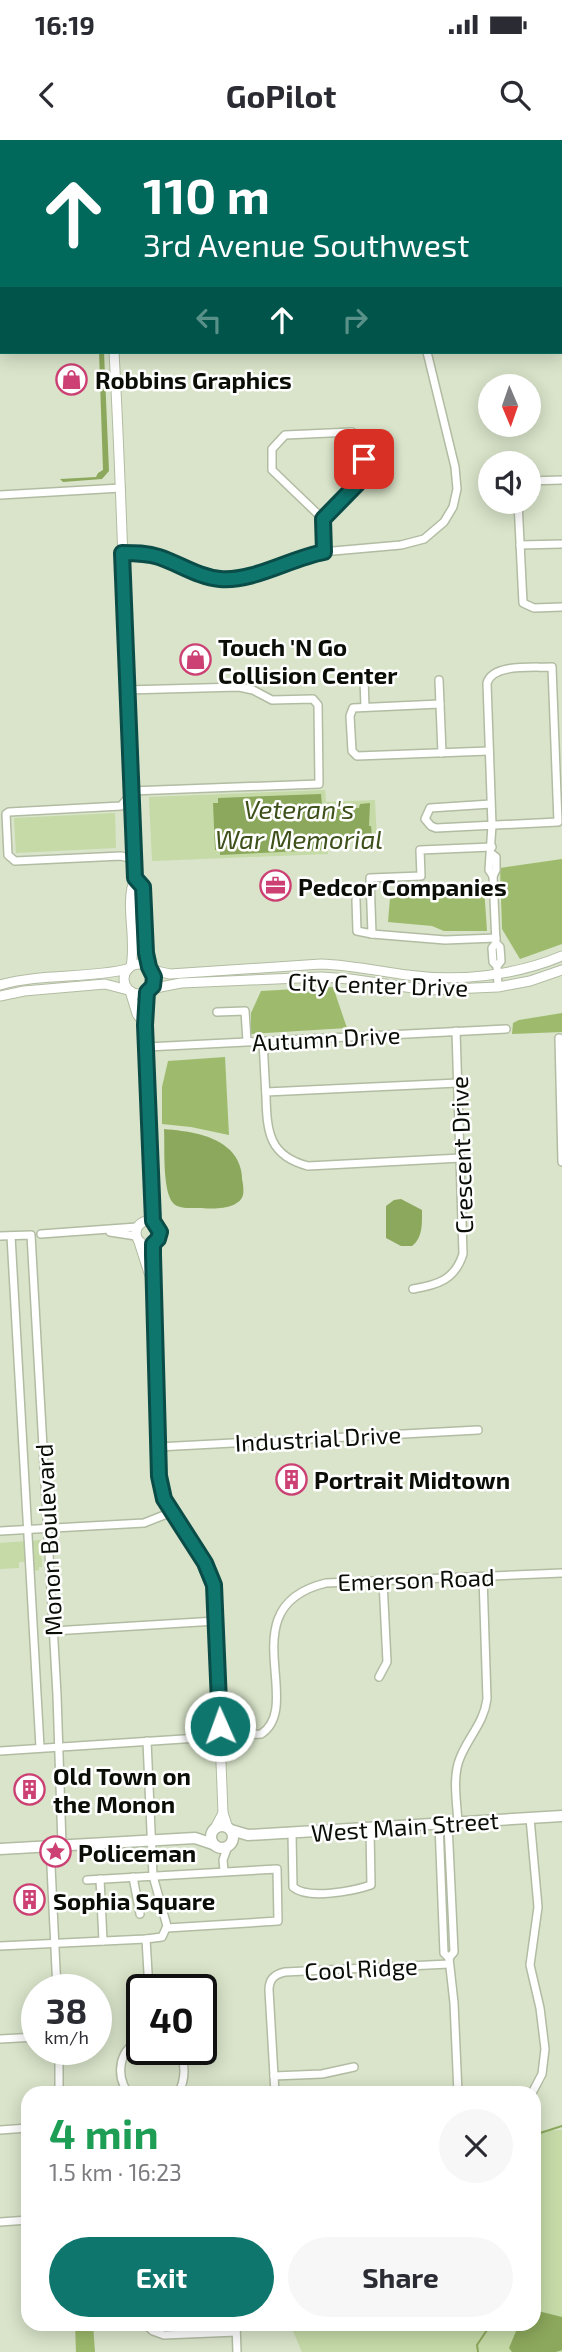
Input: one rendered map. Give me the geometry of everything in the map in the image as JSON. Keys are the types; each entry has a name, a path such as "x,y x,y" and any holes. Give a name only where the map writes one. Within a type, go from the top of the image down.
{"main road":[{"name":"West Main Street","path":"230,1829 248,1835 562,1816"},
{"path":"0,1849 194,1838 221,1826 230,1829 233,1836 229,1845 223,1848 194,1838"},
{"path":"214,1830 211,1839 214,1845"},
{"name":"West Main Street","path":"229,1845 248,1835"}],"street":[{"path":"114,354 135,878 131,889 135,948 124,977 137,1014 145,1025"},
{"path":"122,553 153,555 202,575 224,579 247,576 324,552 417,542 439,528 456,498 457,478 427,354"},
{"path":"323,519 365,476 364,443 352,432 285,435 272,449 272,470 323,519 324,552"},
{"path":"541,481 562,480"},
{"path":"0,495 121,488"},
{"path":"518,514 523,603 534,608 562,607"},
{"path":"520,545 562,544"},
{"path":"491,804 430,808 425,819 431,827 436,828 492,825 558,822 552,667 499,670 489,677 487,683 492,825 489,870 493,876 496,941 501,961 497,970 498,987"},
{"path":"364,679 365,707"},
{"path":"439,681 442,753"},
{"path":"127,690 234,687 248,689 272,700 315,700 317,705 319,783 131,792"},
{"path":"440,704 354,708 350,716 352,751 357,756 489,751"},
{"path":"131,792 121,806 6,814 8,855 15,861 121,856 129,858 134,864"},
{"path":"372,934 370,878 421,876 420,850 492,850"},
{"path":"135,878 143,887 150,969 154,981 149,991 145,1025 153,1198 142,1229 153,1295 160,1483 164,1499 209,1570 215,1595 223,1813 230,1829"},
{"path":"356,900 357,931 445,940 496,941"},
{"name":"City Center Drive","path":"150,969 170,974 321,964 422,977 534,967 562,957"},
{"path":"0,985 27,978 106,974 139,964 150,969"},
{"name":"City Center Drive","path":"149,991 181,983 321,977 427,990 498,987 530,981 562,970"},
{"path":"0,996 24,991 105,984 139,994 149,991"},
{"path":"217,1012 245,1011 247,1041"},
{"name":"Autumn Drive","path":"147,1047 506,1029"},
{"name":"Crescent Drive","path":"413,1289 433,1286 446,1280 461,1260 464,1242 456,1031"},
{"path":"559,1038 562,1162"},
{"path":"263,1041 268,1132 278,1150 296,1163 308,1166 461,1158"},
{"path":"265,1092 458,1083"},
{"path":"41,1234 142,1229 160,1232 158,1239 153,1244 146,1245 142,1229"},
{"name":"Monon Boulevard","path":"40,1747 12,1236 31,1235 57,1746 56,1974"},
{"path":"0,1236 12,1236"},
{"path":"153,1244 153,1295"},
{"name":"Industrial Drive","path":"158,1447 478,1430"},
{"path":"0,1531 144,1523 172,1512"},
{"name":"Emerson Road","path":"0,1751 261,1734 274,1721 273,1637 279,1618 290,1601 312,1586 383,1580 562,1573"},
{"path":"457,2086 454,2003 449,1961 444,1953 448,1824 458,1765 484,1717 487,1699 483,1577"},
{"path":"379,1677 387,1662 383,1580"},
{"path":"53,1630 216,1621"},
{"path":"0,1946 162,1937 167,1928 153,1876 147,1741"},
{"path":"214,1830 223,1813"},
{"path":"530,1818 538,1907 530,1965 541,2008 545,2049 542,2074 536,2086"},
{"path":"292,1833 293,1887 296,1891 326,1893 350,1891 371,1885 370,1829"},
{"path":"214,1845 223,1860"},
{"path":"223,1871 223,1860 229,1845"},
{"path":"87,1880 277,1869 278,1921 167,1928"},
{"path":"133,1877 140,1914"},
{"path":"100,1879 103,1941"},
{"path":"146,1939 148,1974"},
{"name":"Cool Ridge","path":"274,2076 269,1990 274,1976 285,1972 449,1961"},
{"path":"0,2039 21,2038"},
{"path":"124,2086 122,2058 126,2051"},
{"path":"59,2065 59,2086"},
{"path":"181,2086 183,2065"},
{"path":"275,2086 274,2076 322,2074 354,2067"},
{"path":"0,2130 21,2128"},
{"path":"0,2222 21,2220"},
{"path":"152,2331 164,2335 205,2331"},
{"path":"236,2331 237,2352"}],"shaded area":[{"path":"325,790 326,802 375,800 377,840 328,842 328,854 152,861 149,797"},
{"path":"115,813 116,848 16,853 14,818"},
{"path":"562,859 562,944 520,959 502,929 500,868"},
{"path":"484,887 487,931 444,931 432,926 388,922 390,898 432,889"},
{"path":"333,987 347,1028 251,1034 251,1013 261,991"},
{"path":"562,1013 562,1032 512,1034 513,1023 519,1020"},
{"path":"225,1057 229,1135 162,1124 162,1087 168,1061"},
{"path":"41,1540 42,1567 39,1567 39,1570 34,1571 33,1562 38,1561 19,1562 19,1568 0,1569 0,1543"},
{"path":"562,2130 562,2352 302,2352 293,2331 541,2331 541,2131"},
{"path":"75,2331 94,2331 95,2352 76,2352"}],"water":[{"path":"99,354 104,354 109,471 102,479 63,482 60,479 96,477 103,470"},
{"name":"Veteran's War Memorial","path":"321,794 322,806 346,805 347,808 359,808 360,804 370,803 369,826 372,836 348,834 347,837 324,838 324,850 220,855 220,850 215,850 213,803 218,803 218,798"},
{"path":"164,1129 208,1137 230,1150 241,1171 243,1195 240,1200 236,1204 217,1208 185,1208 173,1203 167,1188"},
{"path":"401,1199 422,1210 420,1235 412,1246 401,1246 386,1238 386,1206"},
{"path":"541,2312 562,2317 562,2350 512,2352 509,2348 516,2331 541,2331"}],"waterway":[{"path":"541,2133 562,2126"},
{"path":"478,2352 477,2345 486,2331"}],"place":[{"name":"Robbins Graphics","path":"72,379"},
{"name":"Touch 'N Go Collision Center","path":"195,660"},
{"name":"Pedcor Companies","path":"275,886"},
{"name":"Portrait Midtown","path":"291,1479"},
{"name":"Old Town on the Monon","path":"30,1789"},
{"name":"Policeman","path":"55,1852"},
{"name":"Sophia Square","path":"30,1900"}],"route":[{"path":"220,1726 214,1585 205,1563 164,1499 159,1476 153,1244 160,1232 153,1221 145,1025 147,992 153,986 154,977 146,953 143,887 135,878 122,553 153,555 202,575 236,579 324,552 323,519 365,476 364,459"}]}
